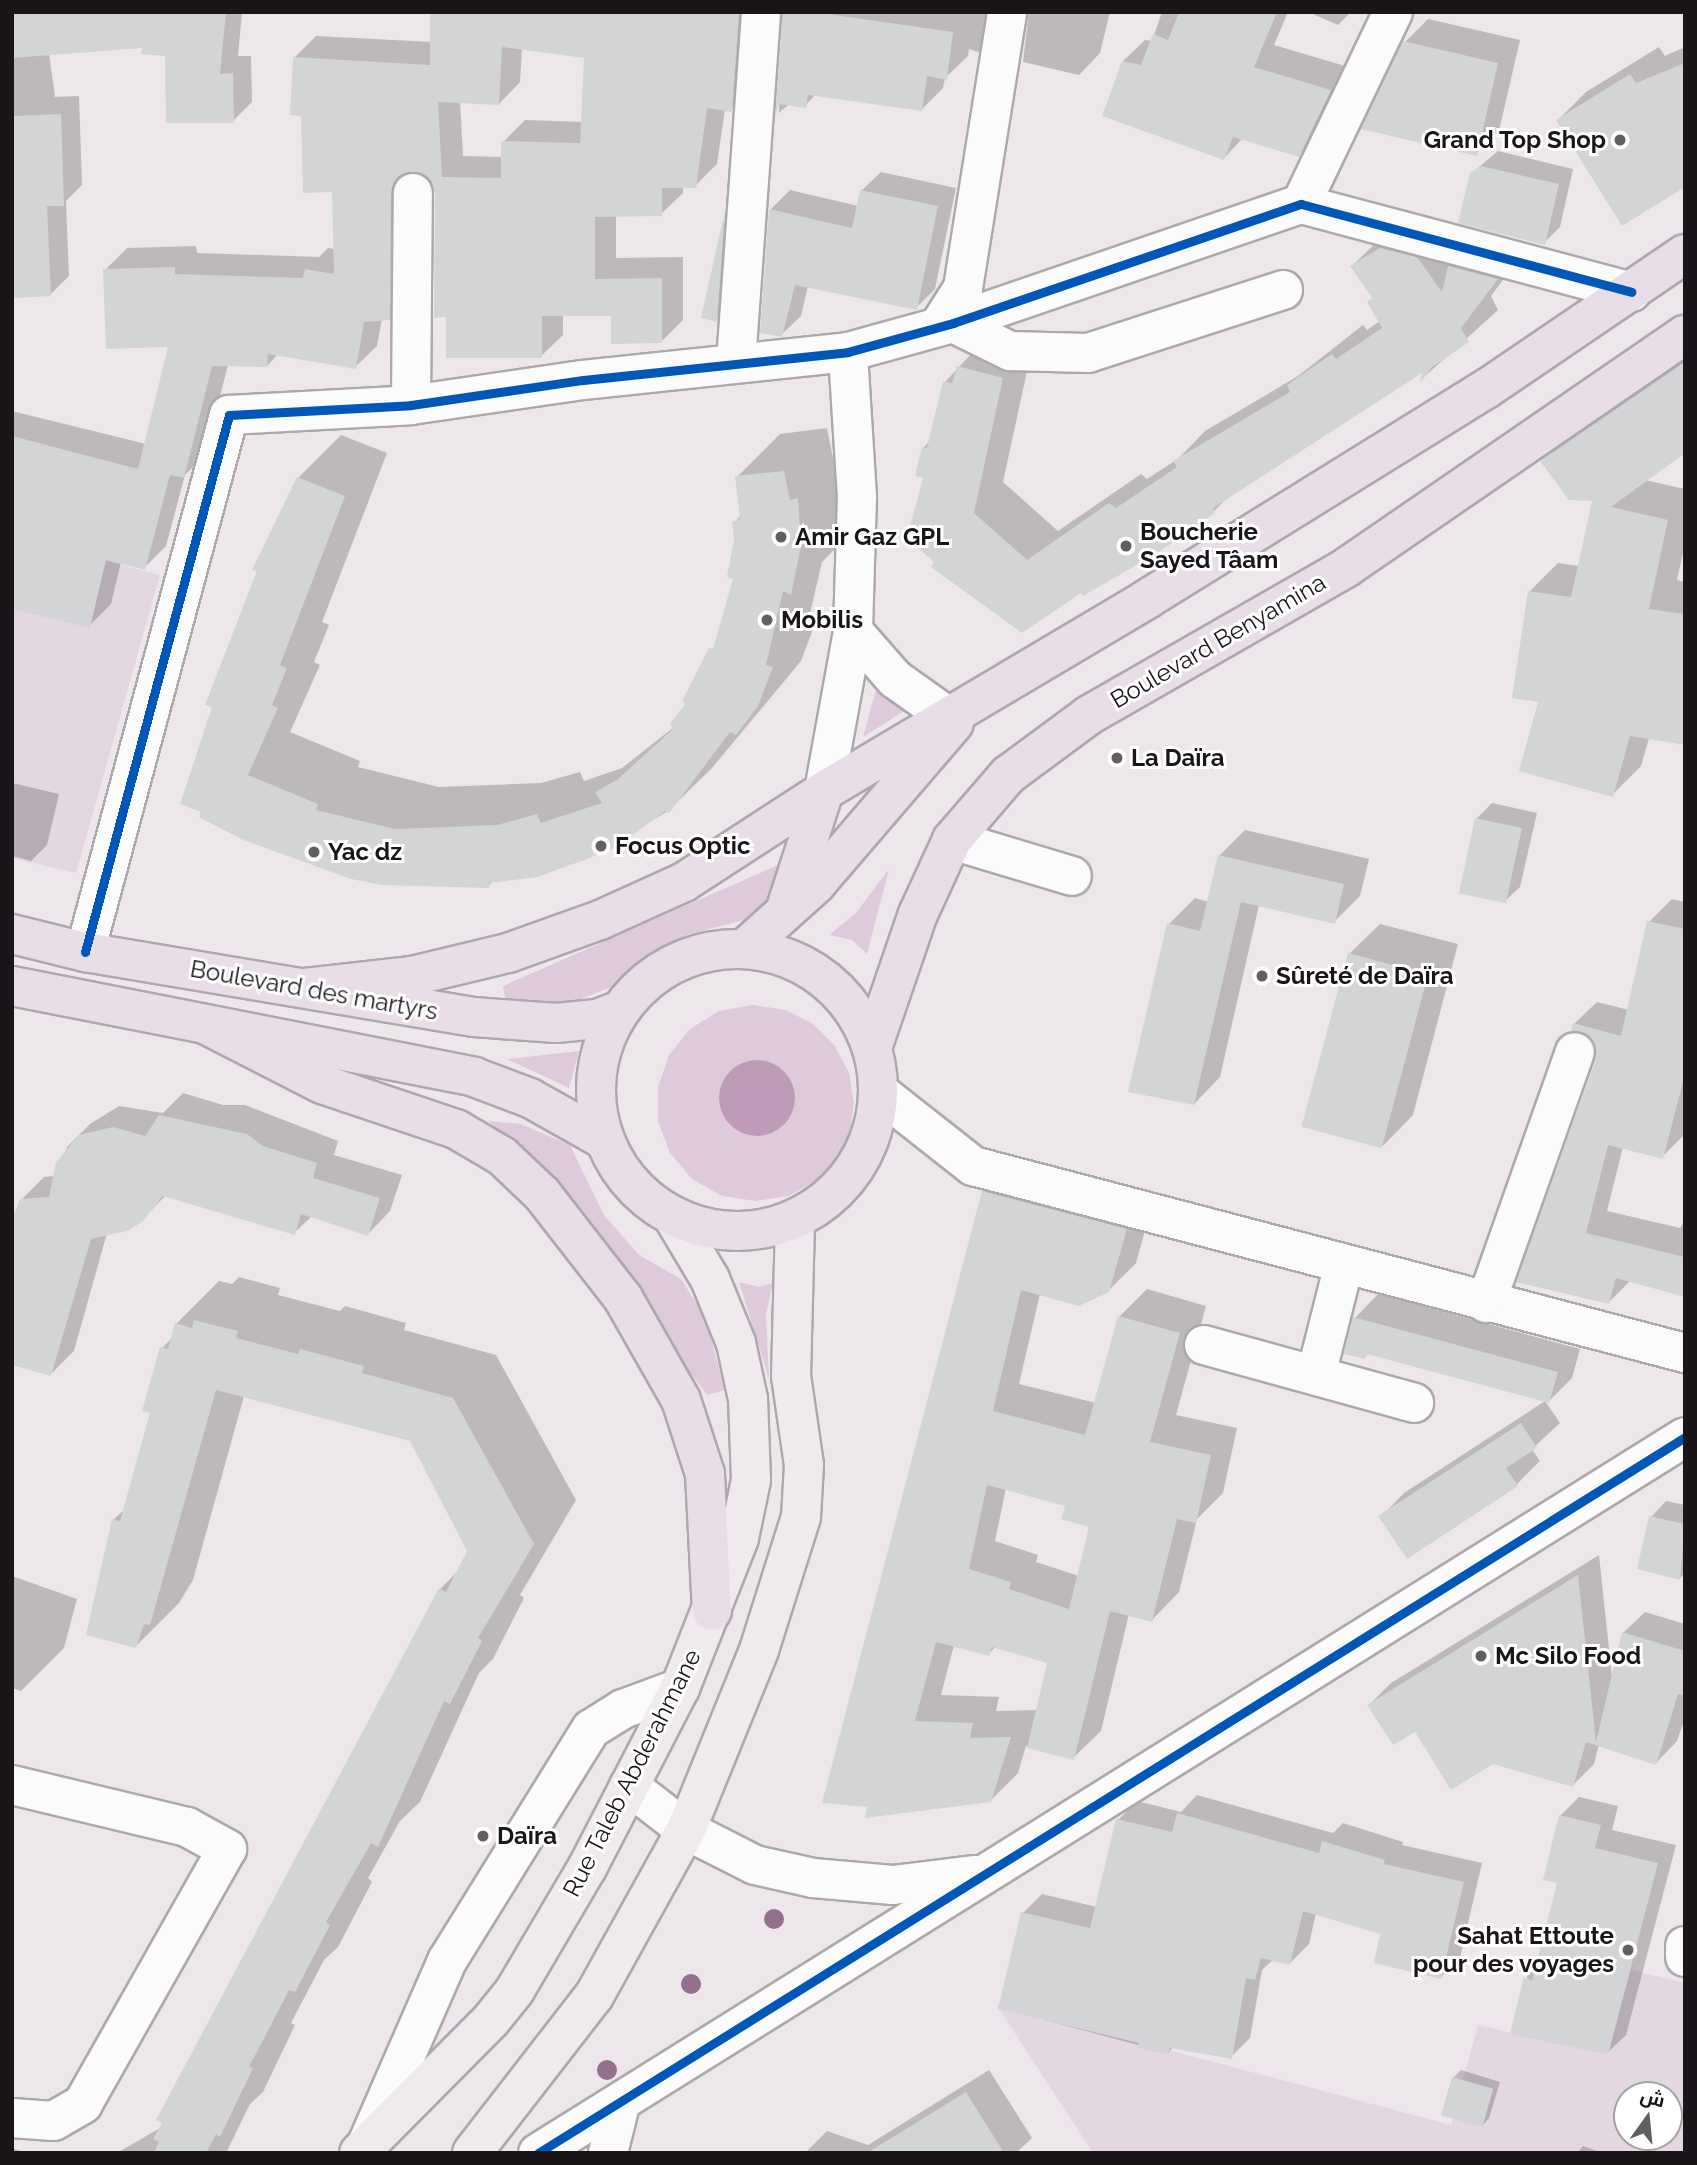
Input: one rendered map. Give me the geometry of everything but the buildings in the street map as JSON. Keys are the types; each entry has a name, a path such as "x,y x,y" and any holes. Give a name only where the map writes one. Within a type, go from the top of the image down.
{"highway":[{"path":"305,988 412,976 508,953 600,920 684,882 824,790 1428,425 1685,254"},
{"name":"Boulevard Benyamina","path":"872,1048 918,914 951,840 1008,775 1050,742 1347,567 1685,335"},
{"path":"745,948 783,918 851,846 961,708"},
{"path":"783,918 824,790"},
{"name":"Boulevard des martyrs","path":"12,934 85,952 515,1021 556,1023 597,1019 618,1012"},
{"path":"745,948 787,957 824,978 853,1009 872,1048 879,1092 873,1132 855,1168 829,1198 795,1219 755,1230 713,1229 673,1217 631,1184 603,1139 596,1107 595,1074 603,1041 618,1012 642,984 673,963 708,951 745,948"},
{"path":"12,986 474,1077 530,1098 603,1139"},
{"path":"207,1025 322,1084 456,1129 502,1156 542,1194 623,1298 681,1400 705,1474 712,1611"}],"main road":[{"name":"Rue Taleb Abderahmane","path":"363,2149 491,2020 515,1990 587,1868 680,1688 739,1538 751,1480 748,1399 736,1343 710,1279 673,1217"},
{"path":"472,2153 594,1996 686,1830 758,1650 801,1517 804,1465 791,1376 795,1219"}],"street":[{"path":"736,362 761,12"},
{"path":"946,325 963,288 1007,12"},
{"path":"1301,204 1393,12"},
{"path":"411,405 413,193"},
{"path":"85,952 229,415 411,405 736,362 848,352 946,325 1301,204 1631,292"},
{"path":"946,325 1010,351 1088,354 1283,290"},
{"path":"824,790 853,631 857,498 848,352"},
{"path":"853,631 895,679 961,708"},
{"path":"951,840 1072,876"},
{"path":"1486,1303 1575,1052"},
{"path":"879,1092 973,1166 1486,1303 1685,1353"},
{"path":"1316,1375 1344,1265"},
{"path":"1204,1345 1414,1403"},
{"path":"538,2153 620,2105 1685,1437"},
{"path":"363,2149 447,1961 592,1729 622,1709 680,1688"},
{"path":"12,1785 187,1828 227,1849 83,2104 53,2122 12,2118"},
{"path":"629,1786 686,1830 755,1865 813,1878 893,1885 985,1874"},
{"path":"608,2153 620,2105"}],"shaded area":[{"path":"12,537 160,575 76,873 12,858"},
{"path":"878,682 888,698 909,708 863,737"},
{"path":"794,858 775,912 690,934 621,983 574,1002 518,1011 506,1003 503,986"},
{"path":"889,869 867,954 852,940 829,935 855,914"},
{"path":"753,1005 786,1010 813,1024 835,1046 849,1073 854,1103 850,1132 836,1159 815,1181 789,1196 755,1201 722,1196 692,1179 670,1153 658,1121 658,1087 669,1055 690,1029 719,1011","holes":["745,1063 793,1111 778,1130 725,1078"]},
{"path":"579,1051 569,1088 507,1059"},
{"path":"757,1060 771,1063 784,1071 792,1084 795,1098 792,1112 784,1125 771,1133 757,1136 743,1133 730,1125 722,1112 719,1098 722,1084 730,1071 743,1063"},
{"path":"488,1121 521,1124 570,1145 604,1215 639,1255 681,1279 705,1317 725,1390 707,1395 524,1152"},
{"path":"739,1282 759,1287 773,1283 766,1314 769,1379"},
{"path":"1631,1970 1685,1983 1684,2153 1093,2153 996,2004 1451,2125 1478,2025 1608,2055"}],"cycle path":[{"path":"85,952 229,415 411,405 583,380 848,352 953,323 1301,204 1631,292"},
{"path":"538,2153 1685,1437"}],"place":[{"name":"Grand Top Shop","path":"1620,140"},
{"name":"Amir Gaz GPL","path":"781,537"},
{"name":"Boucherie Sayed Tâam","path":"1126,546"},
{"name":"Mobilis","path":"767,620"},
{"name":"La Daïra","path":"1117,758"},
{"name":"Focus Optic","path":"601,846"},
{"name":"Yac dz","path":"314,852"},
{"name":"Sûreté de Daïra","path":"1262,976"},
{"name":"Mc Silo Food","path":"1481,1656"},
{"name":"Daïra","path":"483,1836"},
{"name":"Sahat Ettoute pour des voyages","path":"1628,1950"}]}
